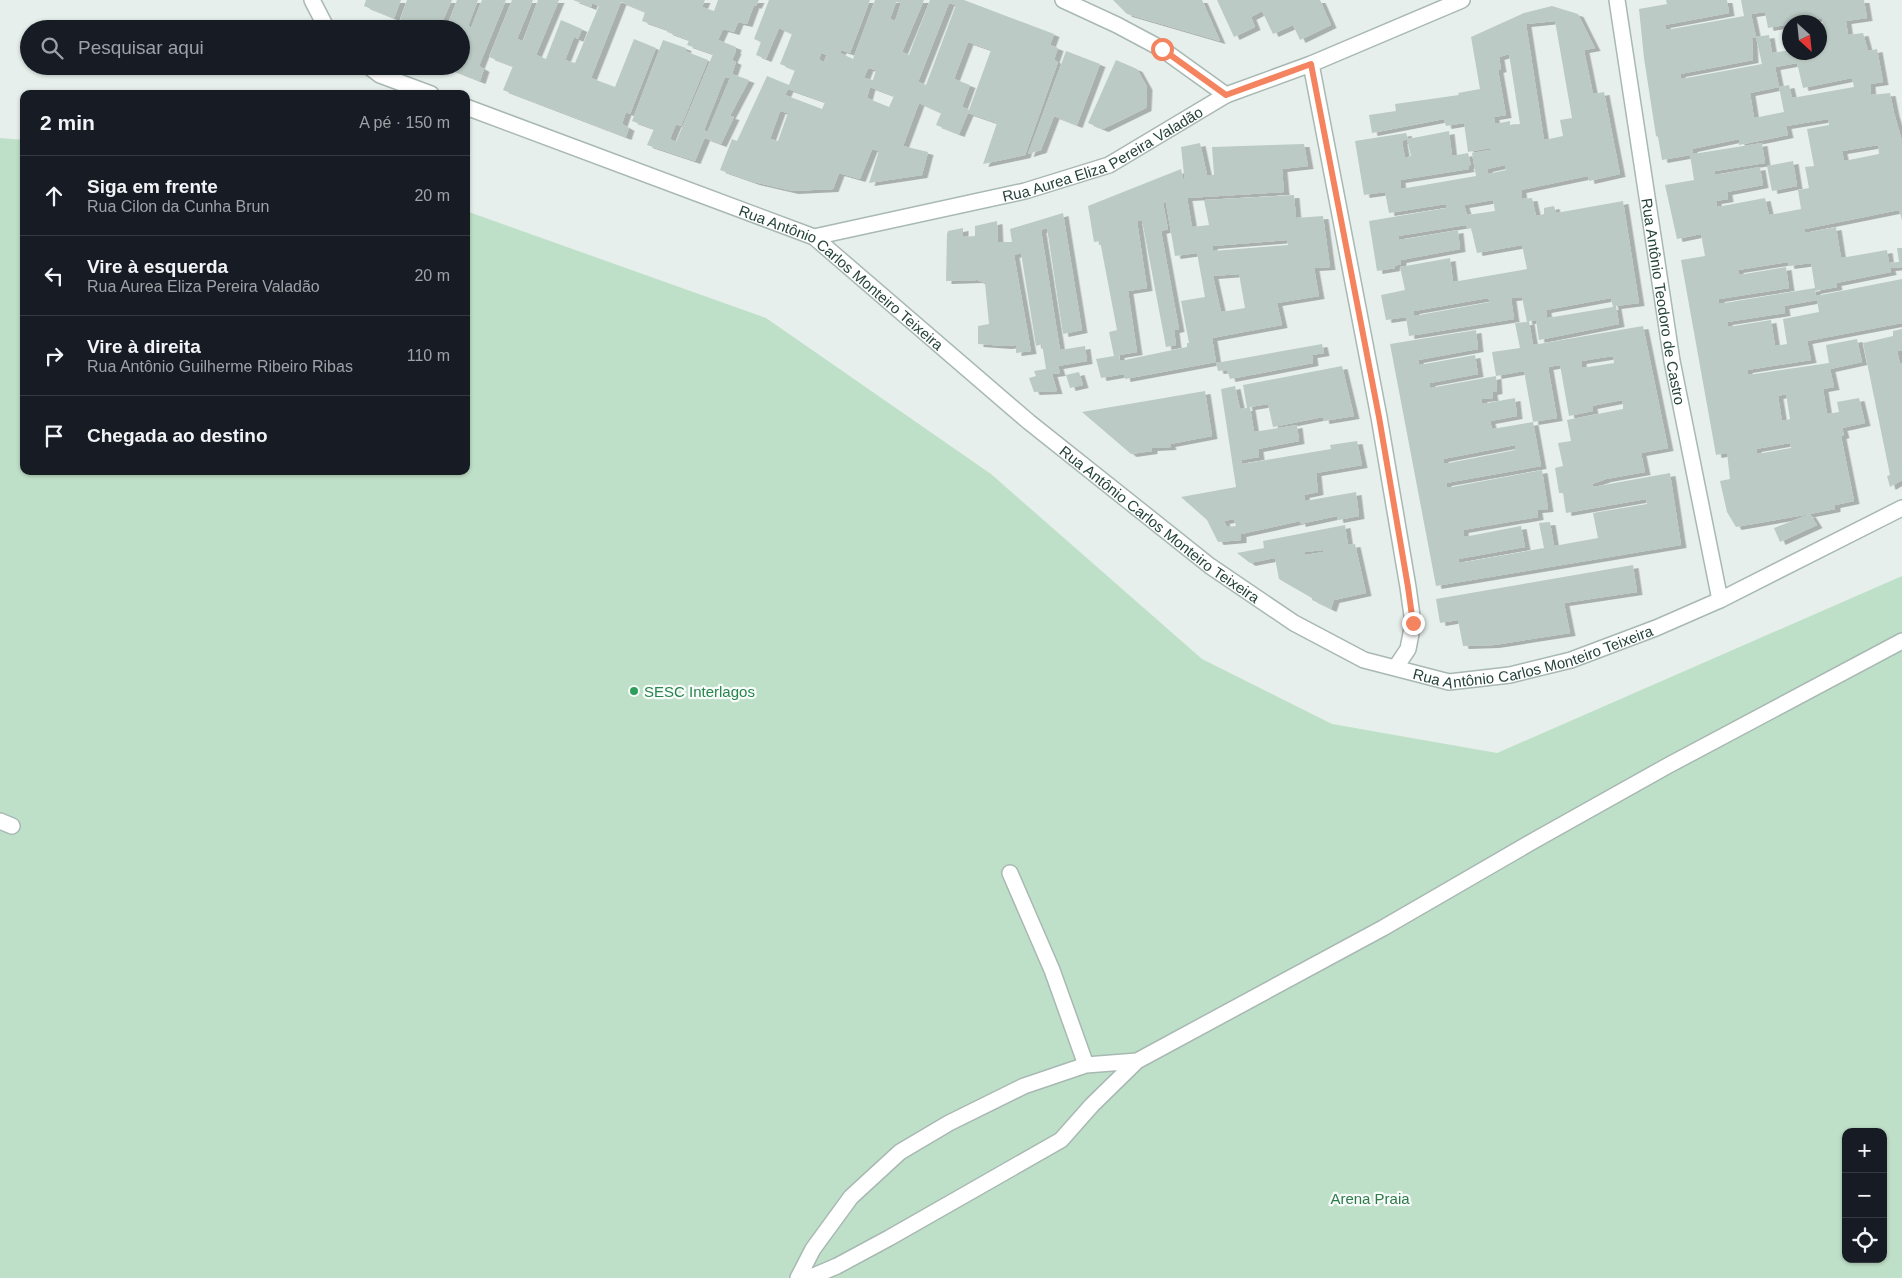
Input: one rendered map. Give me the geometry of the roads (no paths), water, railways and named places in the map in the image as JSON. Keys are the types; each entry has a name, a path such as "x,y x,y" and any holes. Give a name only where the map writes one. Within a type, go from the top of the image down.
{"street":[{"path":"312,0 322,20"},
{"path":"1063,0 1117,25 1162,49 1226,95"},
{"name":"Rua Aurea Eliza Pereira Valadão","path":"814,237 1025,191 1109,165 1226,95 1311,64 1462,0"},
{"name":"Rua Antônio Teodoro de Castro","path":"1616,0 1672,361 1720,600"},
{"path":"1311,64 1379,417 1408,587 1413,623 1408,649 1396,667"},
{"path":"380,75 420,90"},
{"name":"Rua Antônio Carlos Monteiro Teixeira","path":"470,108 814,237 1029,422 1210,566 1294,623 1364,660 1449,682 1510,675 1571,660 1656,628 1720,600 1902,508"},
{"path":"809,1278 837,1266 889,1238 1061,1140 1092,1105 1137,1061 1383,928 1534,840 1669,765 1902,640"},
{"path":"1010,873 1052,970 1086,1065"},
{"path":"798,1278 813,1249 850,1197 900,1152 949,1123 1024,1086 1086,1065 1137,1061"}],"place":[{"name":"SESC Interlagos","path":"634,691"}],"park label":[{"name":"Arena Praia","path":"1370,1198"}]}
